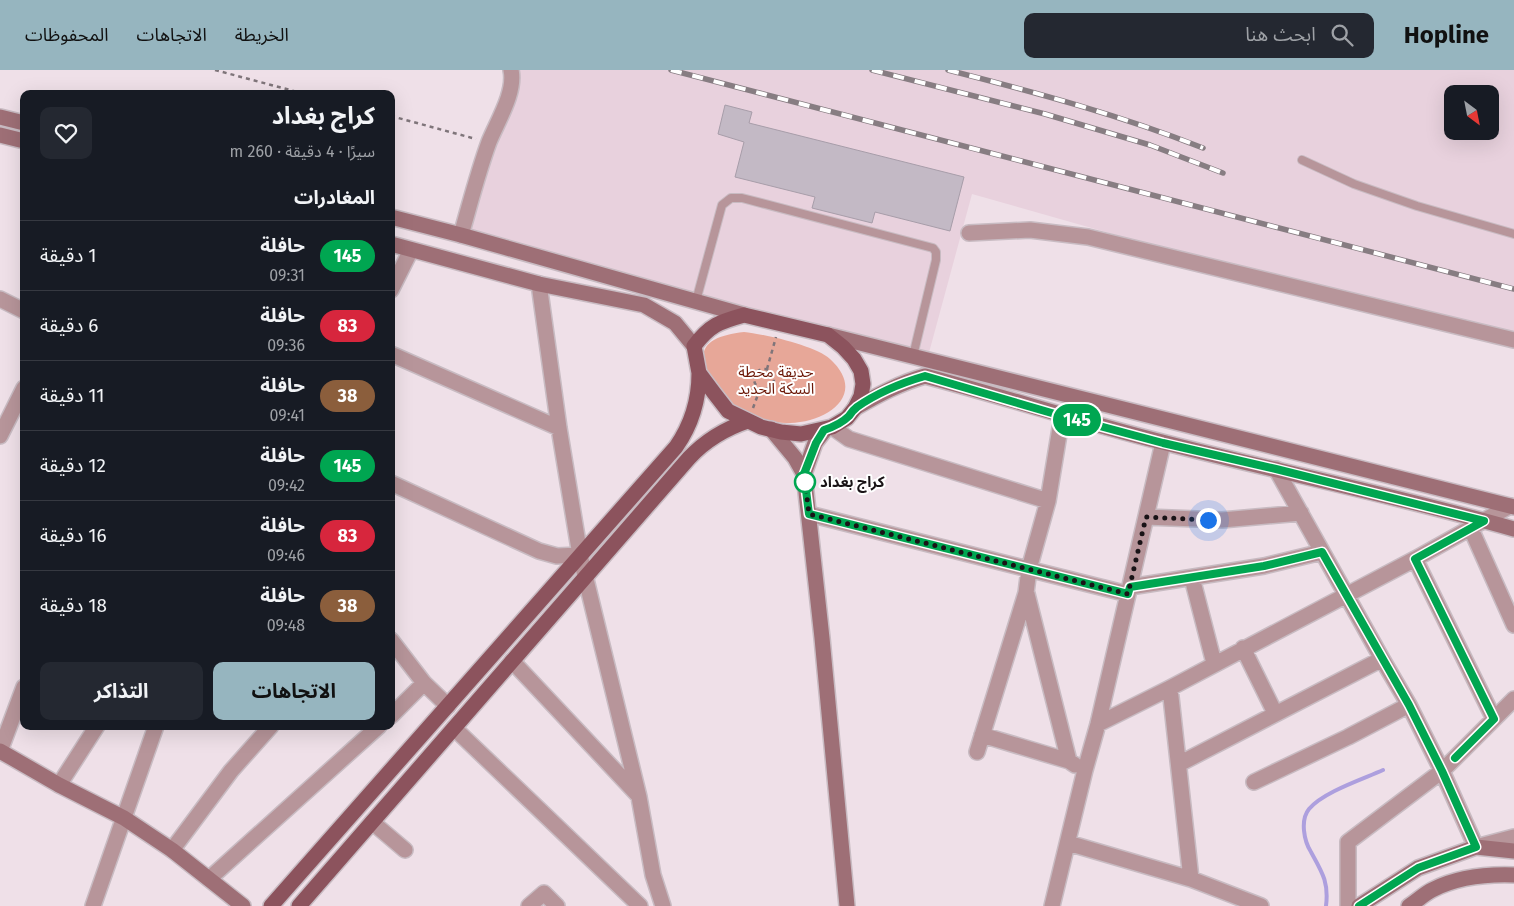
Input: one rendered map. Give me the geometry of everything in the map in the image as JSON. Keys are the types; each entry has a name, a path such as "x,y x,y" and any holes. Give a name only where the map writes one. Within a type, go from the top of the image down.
{"main road":[{"path":"0,117 20,122"},
{"path":"0,135 20,140"},
{"path":"395,218 744,315 1512,506"},
{"path":"271,906 676,447 685,434 696,404 699,373 694,346 675,323 644,305 539,284 395,245"},
{"path":"694,346 704,332 716,324 744,315"},
{"path":"699,373 728,411 761,427 801,434 828,428 847,418 855,408 863,384 861,371 854,359 828,335"},
{"path":"855,408 888,389 925,376 1163,443 1276,469 1514,530"},
{"path":"299,906 699,448 722,431 748,421"},
{"path":"804,474 816,443 828,428"},
{"path":"771,430 795,458 804,474 847,906"},
{"path":"0,751 124,818 172,850 243,906"},
{"path":"1359,906 1418,868 1476,847 1514,851"},
{"path":"1409,906 1432,890 1458,880 1493,874 1514,876"}],"street":[{"path":"461,235 489,142 510,91 513,77 511,70"},
{"path":"969,233 1030,230 1088,236 1514,340"},
{"path":"395,282 411,250"},
{"path":"539,284 580,556 639,797 653,875 664,906"},
{"path":"0,300 20,309"},
{"path":"395,356 560,428"},
{"path":"0,436 20,396"},
{"path":"977,752 1026,592 1029,569 1048,501 1062,416"},
{"path":"828,428 849,439 1048,501"},
{"path":"1052,906 1098,724 1163,443"},
{"path":"1276,469 1409,705 1442,771 1476,847 1514,837"},
{"path":"395,485 538,551 557,556 580,556"},
{"path":"1098,724 1415,559 1512,506"},
{"path":"1146,517 1222,520 1300,513"},
{"path":"809,514 1029,569 1129,590 1264,566 1322,552"},
{"path":"1471,529 1514,625"},
{"path":"1415,559 1494,719"},
{"path":"1192,578 1214,663"},
{"path":"1026,592 1069,761"},
{"path":"395,645 424,683 448,706"},
{"path":"1243,648 1275,713"},
{"path":"1179,764 1382,659"},
{"path":"512,661 639,797"},
{"path":"395,712 424,683"},
{"path":"1170,688 1191,879"},
{"path":"0,751 20,698"},
{"path":"1348,906 1348,842 1442,771 1514,699"},
{"path":"1254,782 1348,738 1409,705"},
{"path":"454,728 640,906"},
{"path":"59,784 94,730"},
{"path":"94,906 154,730"},
{"path":"172,850 231,771 267,730"},
{"path":"209,879 375,730"},
{"path":"982,735 1069,761 1085,770"},
{"path":"372,822 405,850"},
{"path":"1068,842 1191,879 1261,906"},
{"path":"529,906 544,893 557,906"}],"lane":[{"path":"1302,160 1354,184 1408,203 1514,234"},
{"path":"696,301 720,210 726,200 736,197 789,210 929,246 936,252 936,260 913,356"}],"path":[{"path":"215,70 290,90"},
{"path":"395,117 489,142"},
{"path":"767,369 780,324"},
{"path":"767,369 773,373 774,383 770,388 760,389 754,381 755,375 760,370 767,369"},
{"path":"748,421 760,389"}],"shaded area":[{"path":"506,70 1514,70 1514,348 972,194 927,360 461,235 489,142"}],"green space":[{"name":"حديقة محطة السكة الحديد","path":"744,332 802,345 830,359 841,372 845,384 844,394 838,404 818,418 790,423 758,418 736,407 726,398 708,372 704,362 704,354 706,347 712,341 720,337"}],"building":[{"path":"725,105 752,112 749,123 964,177 950,231 875,212 872,223 812,208 815,197 735,177 744,142 718,134"}],"waterway":[{"path":"1326,906 1327,898 1324,878 1305,836 1306,814 1315,803 1324,797 1344,786 1383,770"}],"railway":[{"path":"671,70 1514,289"},
{"path":"872,70 1045,114 1150,145 1223,173"},
{"path":"948,70 1109,115 1203,148"}],"bus line":[{"name":"145","path":"1359,906 1418,868 1476,847 1442,771 1409,705 1322,552 1264,566 1130,587 1128,594 809,514 804,474 816,443 824,430 832,428 847,418 855,408 888,389 925,376 1163,443 1484,521 1415,559 1494,719 1455,758"}],"place":[{"name":"كراج بغداد","path":"805,482"}],"route":[{"path":"805,482 809,514 1128,594 1146,517 1208,520"}]}
